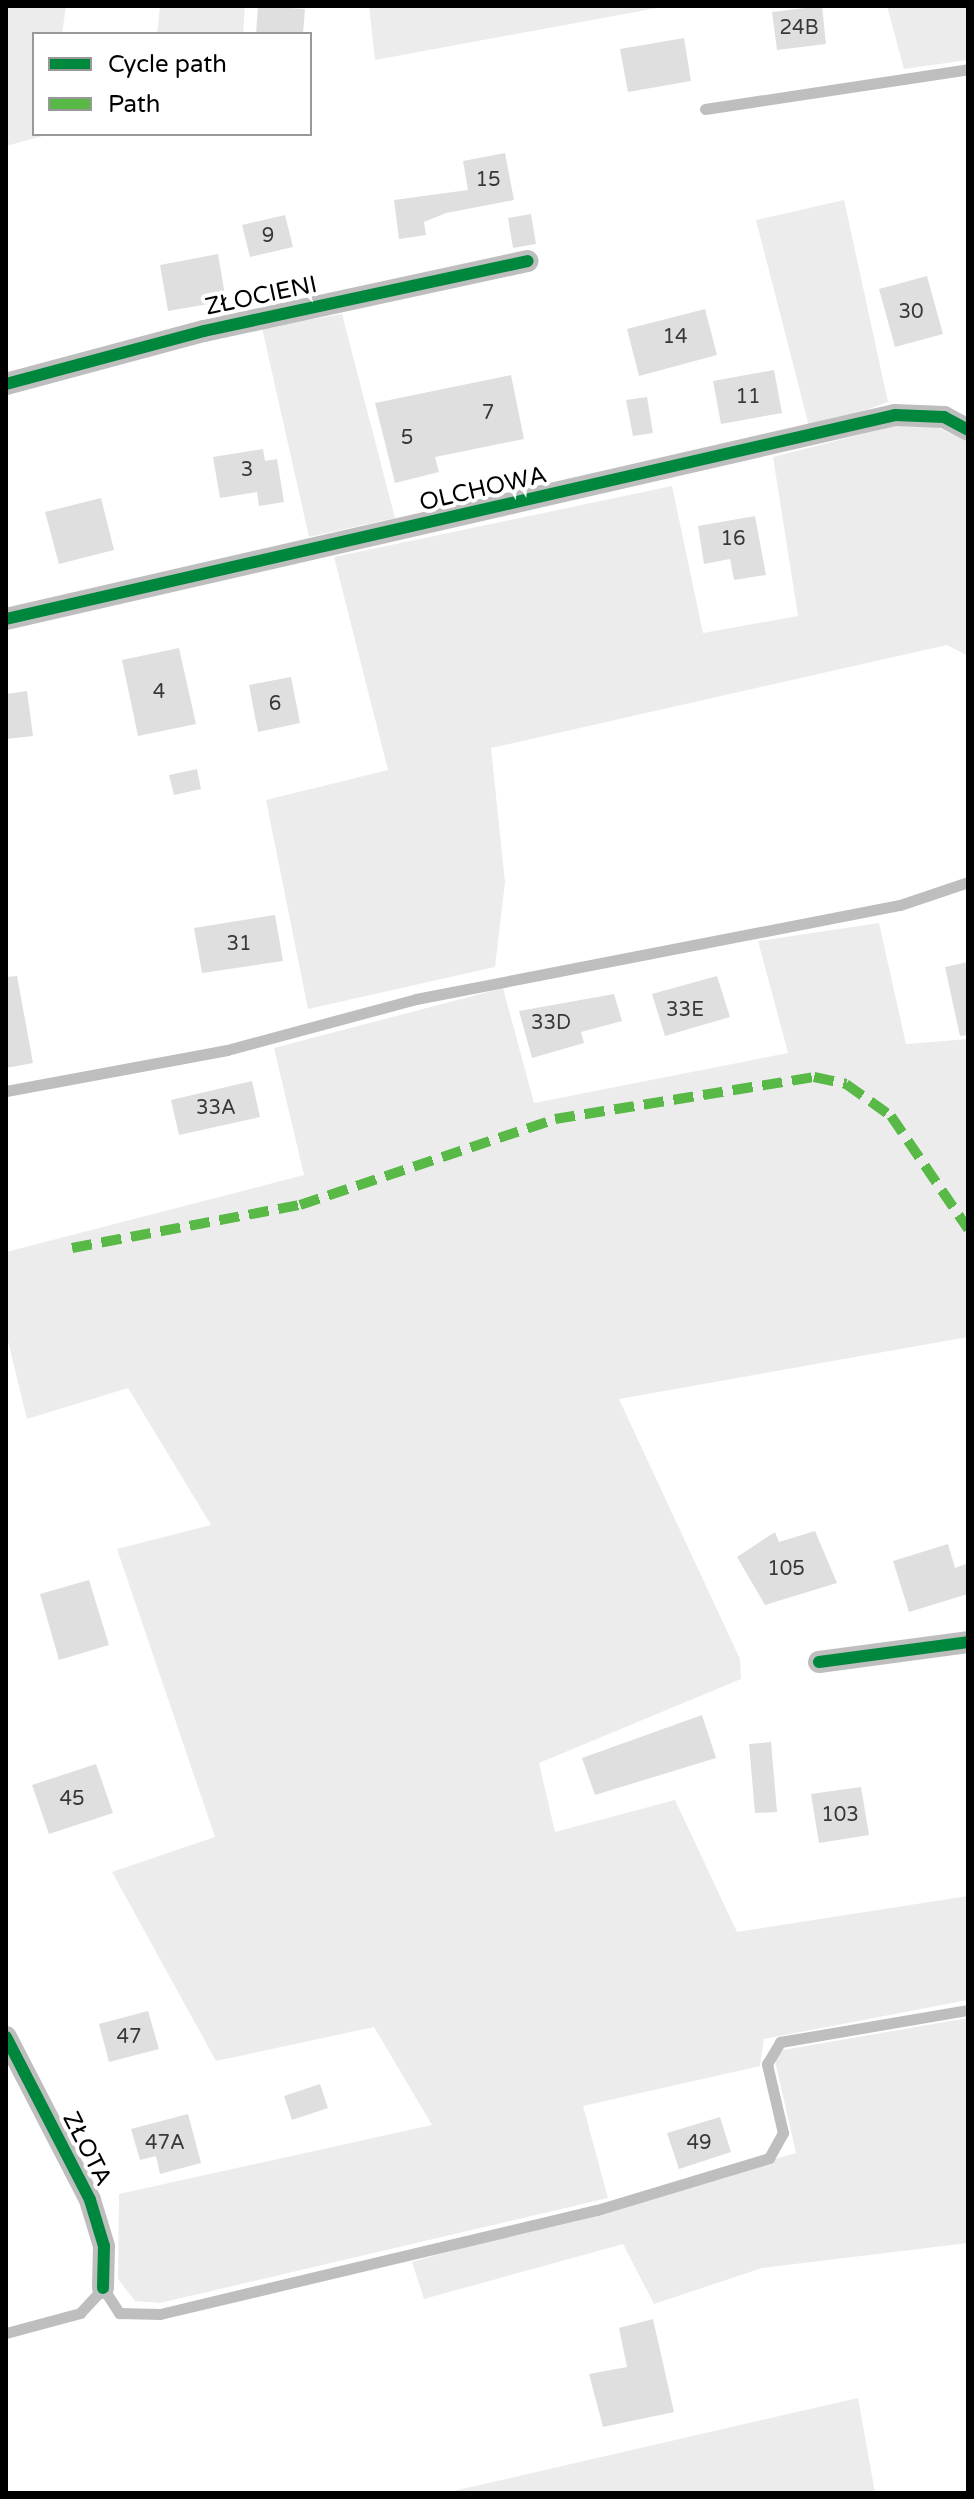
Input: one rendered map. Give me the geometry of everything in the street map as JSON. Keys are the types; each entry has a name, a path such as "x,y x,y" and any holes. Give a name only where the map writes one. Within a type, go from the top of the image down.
{"street":[{"name":"ZŁOCIENI","path":"6,384 204,331 528,261"},
{"name":"OLCHOWA","path":"6,619 895,415 944,417 968,430"},
{"path":"819,1662 968,1642"},
{"name":"ZŁOTA","path":"6,2037 90,2200 104,2246 103,2288"}],"lane":[{"path":"705,109 968,69"},
{"path":"6,1091 227,1050 416,999 900,905 968,882"},
{"path":"6,2333 80,2313 103,2288 119,2313 160,2314 597,2210 769,2158 783,2133 767,2064 780,2042 968,2010"}],"shaded area":[{"path":"6,6 66,6 62,32 32,32 32,136 43,136 6,146"},
{"path":"160,6 245,6 243,32 157,32"},
{"path":"369,6 668,6 375,60"},
{"path":"887,6 968,6 968,60 904,69"},
{"path":"844,200 888,402 810,430 756,220"},
{"path":"342,314 395,518 309,537 262,328"},
{"path":"894,426 937,427 968,442 968,656 947,645 491,748 505,882 495,967 308,1009 266,800 388,770 334,557 672,486 703,633 798,616 773,457"},
{"path":"879,923 906,1044 968,1039 968,1337 619,1399 740,1659 741,1679 539,1763 555,1832 675,1800 737,1932 968,1896 968,2000 764,2039 760,2066 583,2106 608,2198 160,2303 135,2301 118,2279 119,2194 432,2125 374,2027 216,2061 112,1872 215,1837 117,1549 211,1525 128,1388 27,1419 6,1333 6,1252 304,1175 274,1048 503,988 534,1103 788,1053 758,941"},
{"path":"968,2018 968,2243 762,2268 654,2304 623,2244 424,2299 412,2262 796,2153 775,2061 783,2050"},
{"path":"858,2398 875,2493 445,2493"}],"building":[{"path":"258,6 305,9 303,32 256,32"},
{"path":"822,6 826,44 777,50 772,12"},
{"path":"684,38 691,81 628,92 620,49"},
{"path":"505,153 514,200 446,213 424,222 426,235 399,239 394,200 468,190 463,161"},
{"path":"531,214 536,244 513,248 508,218"},
{"path":"285,215 293,247 250,257 242,225"},
{"path":"218,254 226,301 168,311 160,265"},
{"path":"927,276 943,334 895,347 879,289"},
{"path":"705,309 717,355 639,376 627,329"},
{"path":"774,370 782,413 721,424 713,381"},
{"path":"511,375 524,439 435,457 439,472 395,483 375,403"},
{"path":"647,397 653,433 633,436 626,400"},
{"path":"263,449 265,461 277,459 284,502 259,506 257,492 220,498 213,457"},
{"path":"101,498 114,550 59,564 45,512"},
{"path":"755,516 766,575 734,580 730,559 704,564 698,526"},
{"path":"179,648 196,724 138,736 122,660"},
{"path":"291,677 300,723 258,732 249,685"},
{"path":"27,691 33,736 6,739 6,694"},
{"path":"197,769 201,789 174,795 169,775"},
{"path":"275,915 283,961 202,973 194,928"},
{"path":"968,962 968,1035 960,1036 945,967"},
{"path":"17,976 33,1063 6,1068 6,977"},
{"path":"717,976 730,1017 665,1036 652,994"},
{"path":"614,994 622,1021 581,1032 584,1043 532,1058 519,1011"},
{"path":"252,1081 260,1117 179,1135 171,1100"},
{"path":"815,1531 837,1583 765,1605 737,1557 775,1532 779,1542"},
{"path":"948,1544 955,1568 968,1563 968,1594 909,1612 893,1561"},
{"path":"89,1580 109,1645 59,1660 40,1594"},
{"path":"702,1715 716,1758 595,1795 582,1758"},
{"path":"771,1742 777,1812 755,1813 749,1744"},
{"path":"96,1764 113,1813 49,1834 32,1785"},
{"path":"861,1787 869,1835 819,1843 811,1794"},
{"path":"148,2011 159,2049 109,2062 99,2024"},
{"path":"320,2084 328,2108 292,2120 284,2096"},
{"path":"188,2114 201,2163 160,2174 156,2156 140,2160 131,2129"},
{"path":"720,2117 731,2152 679,2169 667,2133"},
{"path":"653,2319 674,2412 603,2427 589,2374 627,2367 619,2328"}],"marked path":[{"path":"72,1248 300,1205 555,1119 814,1077 846,1084 891,1116 968,1229"}],"cycle path":[{"path":"6,384 204,331 528,261"},
{"path":"6,619 895,415 944,417 968,430"},
{"path":"819,1662 968,1642"},
{"path":"6,2037 90,2200 104,2246 103,2288"}]}
